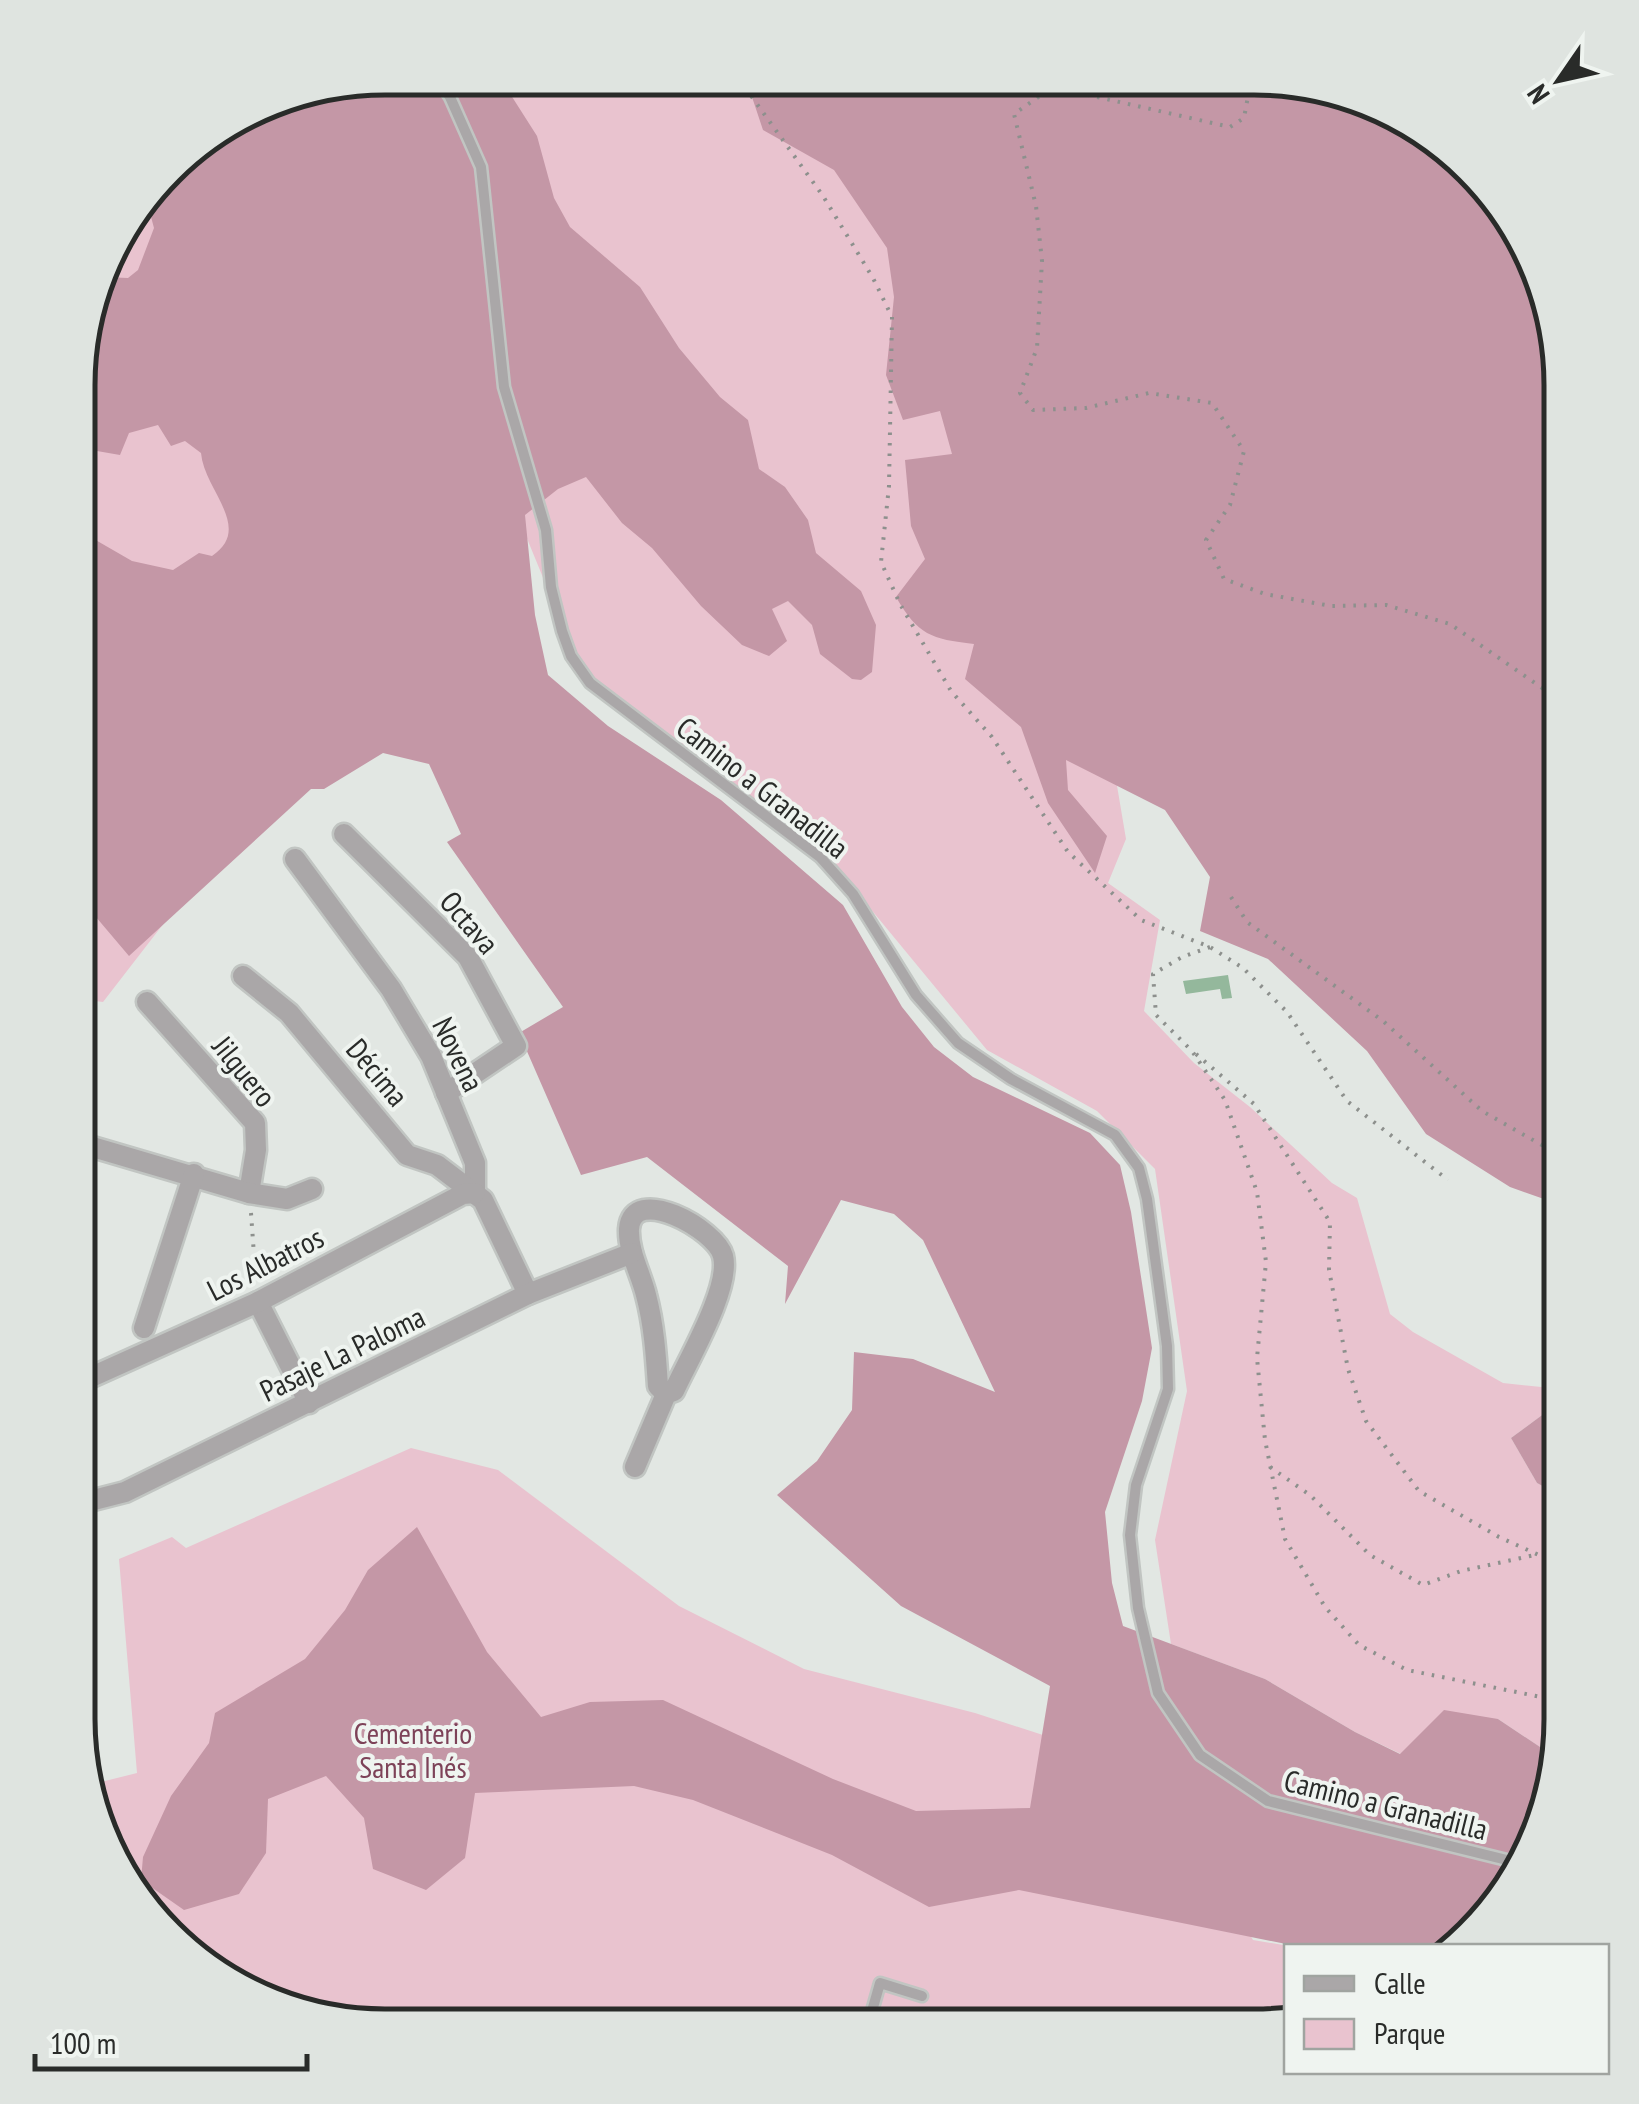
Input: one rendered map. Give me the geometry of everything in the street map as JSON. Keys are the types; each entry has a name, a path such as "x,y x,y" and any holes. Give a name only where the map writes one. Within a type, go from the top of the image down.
{"street":[{"name":"Octava","path":"344,834 468,957 516,1046 446,1093"},
{"name":"Novena","path":"295,860 391,989 430,1056 475,1163 476,1194 483,1200 528,1294"},
{"name":"Décima","path":"243,976 289,1013 407,1155 437,1165 476,1194"},
{"name":"Jilguero","path":"147,1002 255,1123 256,1150 249,1193"},
{"path":"95,1150 194,1174 249,1193 288,1199 312,1189"},
{"path":"144,1328 194,1174"},
{"name":"Los Albatros","path":"95,1375 258,1302 463,1194 476,1194"},
{"path":"635,1467 666,1394 674,1390 718,1294 723,1255 702,1231 679,1216 656,1209 640,1211 629,1228 632,1253 647,1297 658,1386 666,1394"},
{"name":"Pasaje La Paloma","path":"95,1500 125,1492 528,1294 632,1253"},
{"path":"258,1302 309,1403"}],"lane":[{"name":"Camino a Granadilla","path":"449,95 481,167 504,386 546,530 551,587 571,656 590,684 820,856 853,894 916,995 958,1042 1012,1078 1115,1135 1139,1168 1147,1199 1167,1346 1168,1389 1136,1484 1130,1535 1138,1608 1158,1693 1200,1755 1268,1801 1507,1860"},
{"path":"873,2008 880,1983 922,1996"}],"path":[{"path":"752,95 823,196 892,317 889,486 882,562 900,604 951,691 992,737 1068,852 1141,920 1210,947 1243,968 1287,1012 1347,1102 1448,1180"},
{"path":"1041,95 1014,114 1036,206 1042,261 1037,348 1020,392 1033,410 1086,408 1149,393 1212,403 1244,450 1230,505 1206,540 1224,579 1265,594 1331,606 1386,605 1450,624 1544,689"},
{"path":"1088,95 1230,127 1244,118 1248,95"},
{"path":"1230,897 1248,922 1383,1022 1482,1111 1543,1146"},
{"path":"1210,947 1153,974 1156,1015 1192,1052 1254,1104 1330,1222 1329,1270 1348,1370 1366,1421 1418,1491 1499,1538 1543,1557"},
{"path":"1192,1052 1225,1100 1258,1192 1266,1262 1257,1358 1270,1467 1285,1538 1325,1607 1358,1645 1406,1670 1543,1697"},
{"path":"249,1193 258,1302"},
{"path":"1270,1467 1310,1495 1370,1555 1423,1585 1461,1571 1537,1554"}],"green space":[{"path":"511,95 537,136 554,198 570,227 640,287 679,348 720,397 748,420 759,469 785,487 808,520 816,553 861,591 876,625 872,672 861,680 852,679 820,654 812,625 788,601 772,609 787,641 769,656 742,645 701,606 652,548 622,523 586,477 558,489 525,515 535,615 548,675 608,726 721,800 843,905 902,1007 934,1047 973,1077 1090,1133 1120,1165 1152,1348 1142,1401 1105,1512 1112,1583 1123,1626 1265,1679 1400,1754 1444,1710 1498,1719 1542,1748 1529,1812 1514,1847 1484,1896 1437,1944 1286,1944 1019,1890 929,1907 832,1855 693,1800 634,1786 475,1793 465,1858 426,1890 373,1869 364,1818 326,1776 268,1799 266,1853 239,1894 184,1910 147,1885 141,1875 143,1857 171,1796 209,1743 215,1713 305,1659 345,1610 368,1570 417,1527 487,1652 541,1717 590,1702 663,1700 833,1779 916,1811 1030,1808 1050,1686 901,1606 777,1495 817,1461 852,1410 854,1352 913,1359 995,1392 923,1240 894,1214 841,1200 785,1304 788,1266 647,1157 581,1175 519,1033 563,1007 447,842 461,834 429,764 383,753 324,789 311,789 129,956 95,916 95,540 132,561 173,570 199,553 212,556 224,545 228,533 228,521 201,453 185,441 171,446 158,425 129,433 120,455 95,448 97,347 110,292 116,278 128,278 138,270 154,228 151,215 194,167 240,134 292,110 347,97"},
{"path":"751,95 1292,97 1347,110 1415,144 1459,180 1484,208 1522,274 1542,347 1543,1199 1510,1187 1426,1134 1367,1051 1268,959 1200,931 1210,877 1165,810 1066,760 1068,790 1107,836 1095,873 1048,803 1021,727 965,679 974,644 927,633 911,620 896,597 925,559 911,526 905,460 952,454 940,411 903,420 886,375 894,297 887,248 834,170 763,130"},
{"path":"1216,95 1113,762 1126,839 1108,883 1160,920 1144,1011 1194,1063 1250,1107 1332,1183 1357,1198 1390,1314 1413,1332 1503,1383 1543,1387 1543,1414 1511,1438 1537,1483 1543,1486 1542,1748 1498,1719 1401,1754 1265,1679 1171,1644 1155,1540 1187,1391 1155,1169 1097,1111 987,1050 827,856 595,683 567,636 519,519 178,905 103,1002 95,1001 97,347 110,292 134,240 167,194 194,167 240,134 274,117 347,97"},
{"path":"1543,1414 1543,1486 1537,1483 1511,1438"},
{"name":"Cementerio Santa Inés","path":"411,1448 498,1470 679,1606 804,1669 975,1713 1157,1772 1253,1940 1284,1945 1284,2007 366,2008 292,1994 240,1970 180,1924 134,1864 105,1794 102,1782 137,1773 119,1559 172,1537 186,1548"}],"shaded area":[{"path":"1228,975 1232,998 1222,999 1220,989 1186,994 1183,981"}]}
